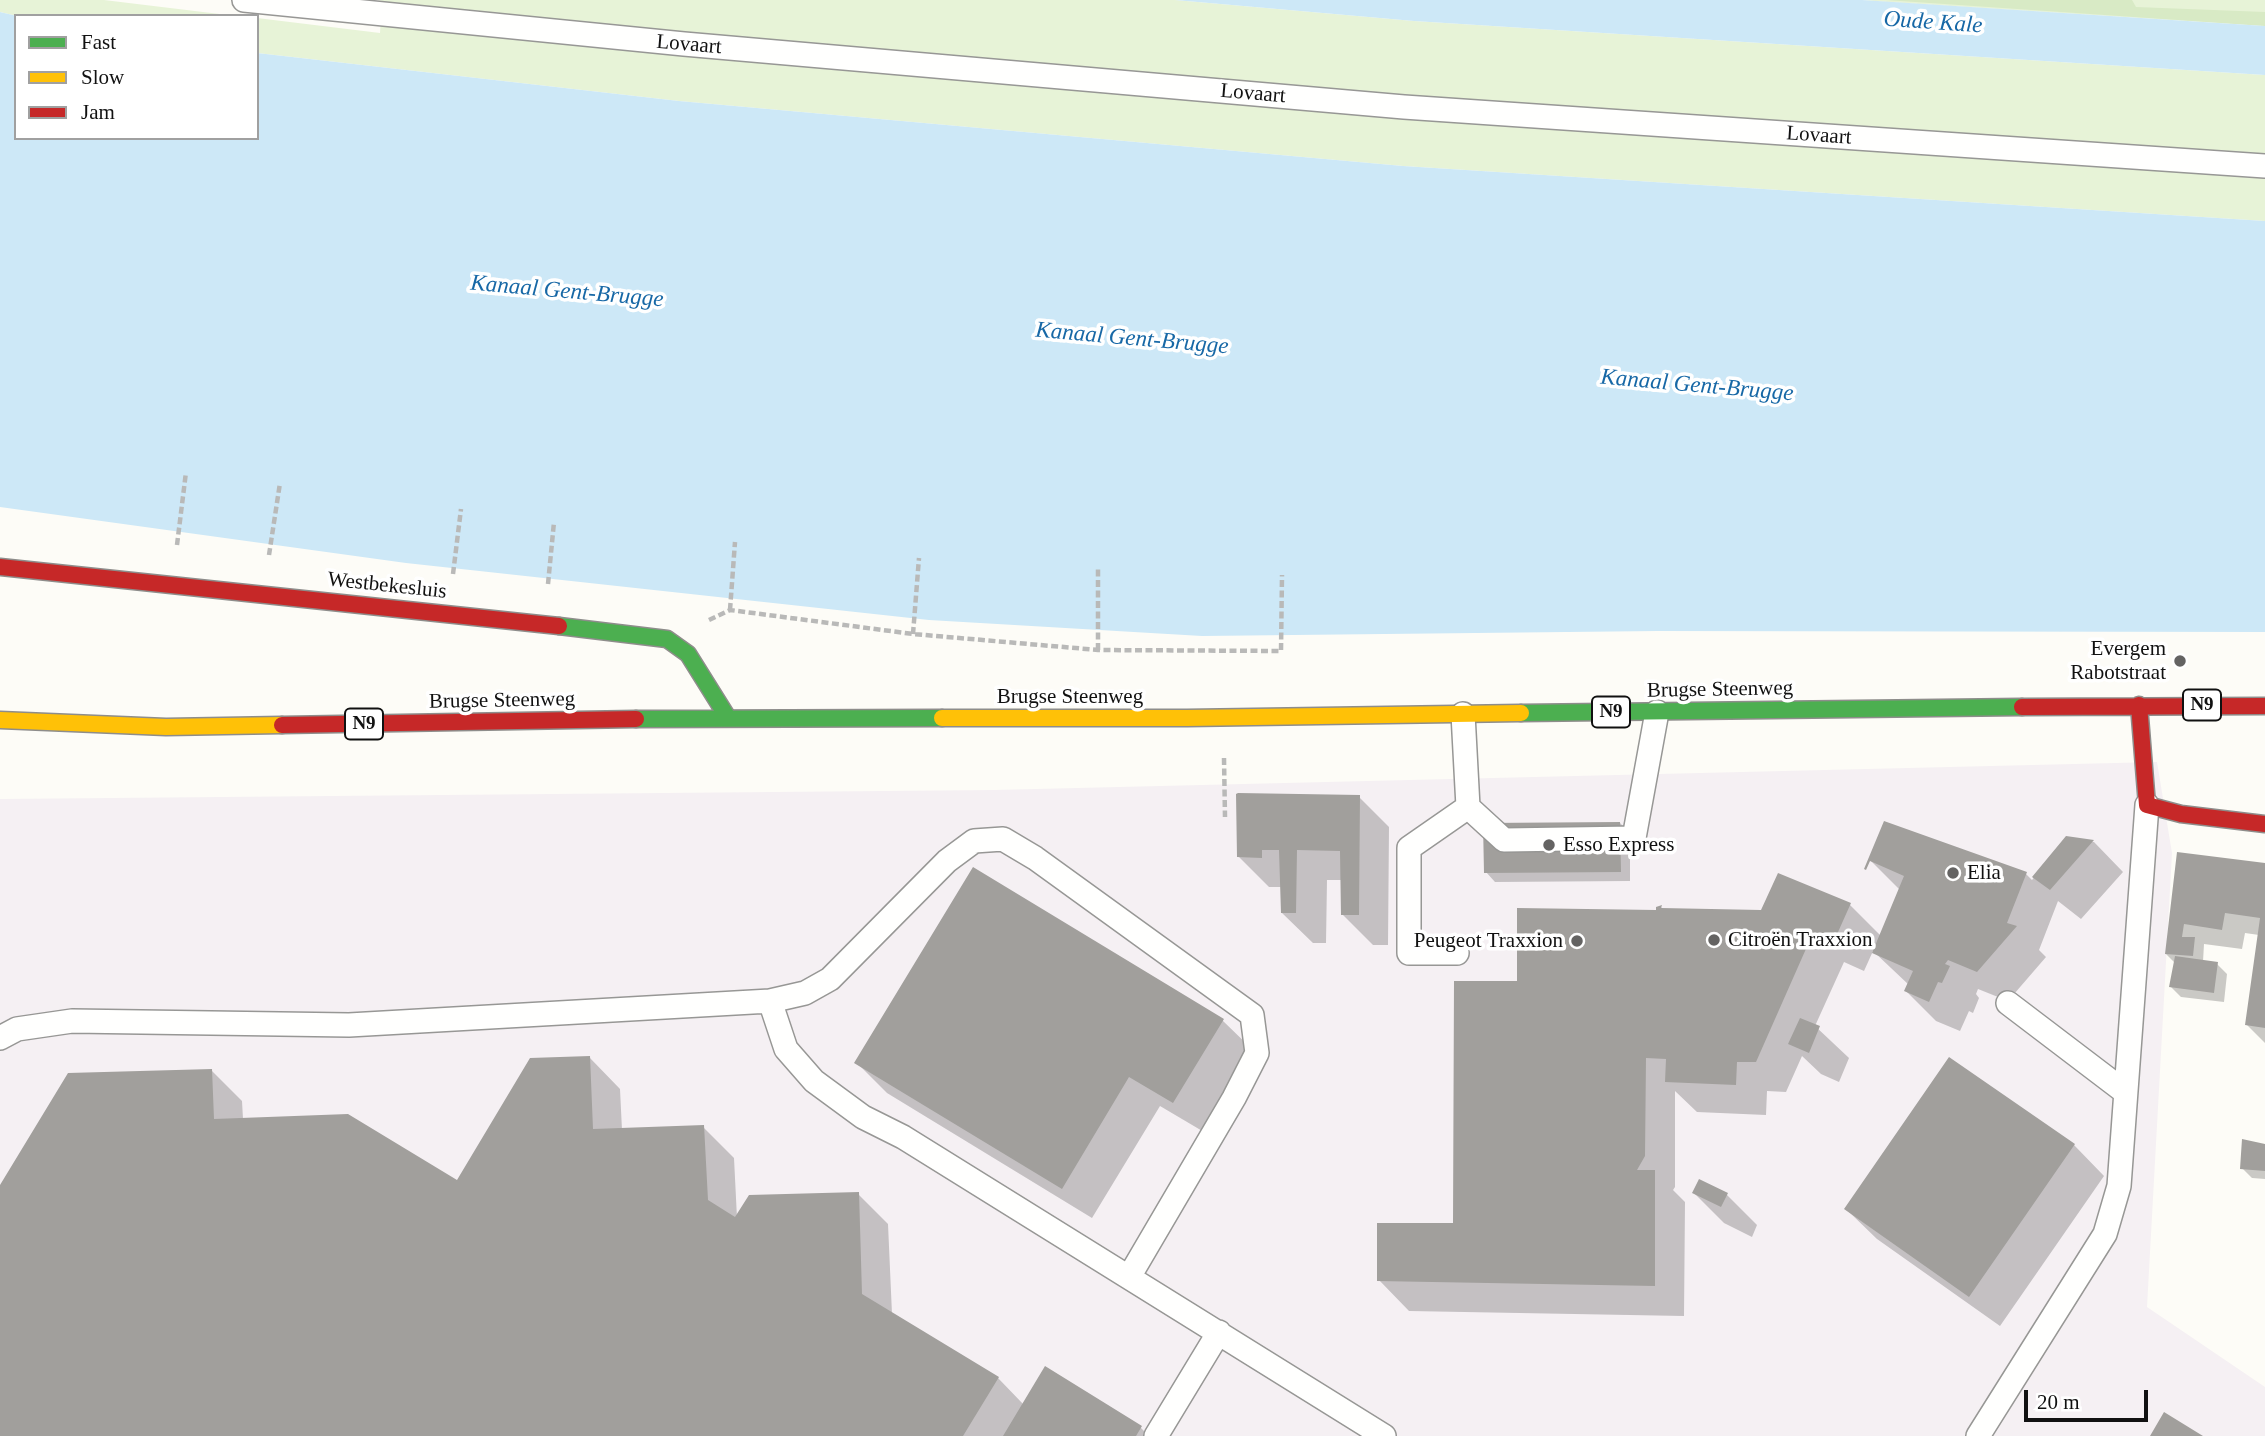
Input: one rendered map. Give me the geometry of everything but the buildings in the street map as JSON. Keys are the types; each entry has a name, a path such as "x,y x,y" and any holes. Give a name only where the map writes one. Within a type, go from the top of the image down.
{"main road":[{"name":"Westbekesluis","path":"0,567 667,639"},
{"path":"667,639 688,654 729,718"},
{"path":"2139,705 2147,805 2180,814 2265,824"},
{"name":"Brugse Steenweg","path":"0,720 166,727 729,718 1223,718 2139,705 2265,706"}],"lane":[{"name":"Lovaart","path":"244,0 684,44 1404,107 2265,166"},
{"path":"1462,714 1468,807 1504,840 1634,838 1657,712"},
{"path":"1979,1436 2105,1234 2119,1186 2147,805"},
{"path":"1457,953 1409,953 1409,848 1468,807"},
{"path":"0,1038 17,1029 72,1021 349,1025 770,1001 805,993 830,979 947,861 974,841 1003,839 1035,858 1252,1015 1257,1053 1234,1098 1129,1277"},
{"path":"770,1001 786,1049 814,1081 863,1117 904,1138 1384,1436"},
{"path":"2008,1003 2125,1092"},
{"path":"1156,1436 1219,1332"}],"path":[{"path":"176,549 186,472"},
{"path":"269,560 279,483"},
{"path":"452,586 461,509"},
{"path":"547,596 554,522"},
{"path":"730,610 735,542"},
{"path":"913,634 919,558"},
{"path":"1098,567 1098,650"},
{"path":"667,639 730,610 913,634 1098,650 1281,652 1282,575"},
{"path":"1223,718 1225,817"}],"shaded area":[{"path":"2157,762 2172,853 2147,1307 2265,1387 2265,1436 0,1436 0,799 994,790"}],"green space":[{"path":"0,0 104,0 220,14 14,15 0,12"},
{"path":"377,0 1175,0 1414,21 2265,75 2265,221 1403,166 679,101 259,53 259,18 380,33 382,1"},
{"path":"1862,0 2265,0 2265,26 1887,2"},
{"path":"1886,0 2132,0 2136,7 2265,12 2265,26"}],"water":[{"name":"Oude Kale","path":"1175,0 1862,0 2265,26 2265,75 1414,21"},
{"name":"Kanaal Gent-Brugge","path":"0,12 14,15 14,140 259,140 259,53 679,101 1403,166 2265,221 2265,632 1658,631 1202,636 929,620 406,563 0,507"}],"traffic: fast":[{"path":"559,626 667,639 688,654 728,718"},
{"path":"1521,713 2022,707"},
{"path":"636,719 942,718"}],"traffic: slow":[{"path":"942,718 1187,718 1521,713"},
{"path":"0,720 166,727 282,725"}],"traffic: jam":[{"path":"0,567 559,626"},
{"path":"2139,705 2147,805 2181,814 2265,824"},
{"path":"2022,707 2265,706"},
{"path":"282,725 636,719"}],"place":[{"name":"Evergem Rabotstraat","path":"2180,661"},
{"name":"Esso Express","path":"1549,845"},
{"name":"Elia","path":"1953,873"},
{"name":"Citroën Traxxion","path":"1714,940"},
{"name":"Peugeot Traxxion","path":"1577,941"}]}
